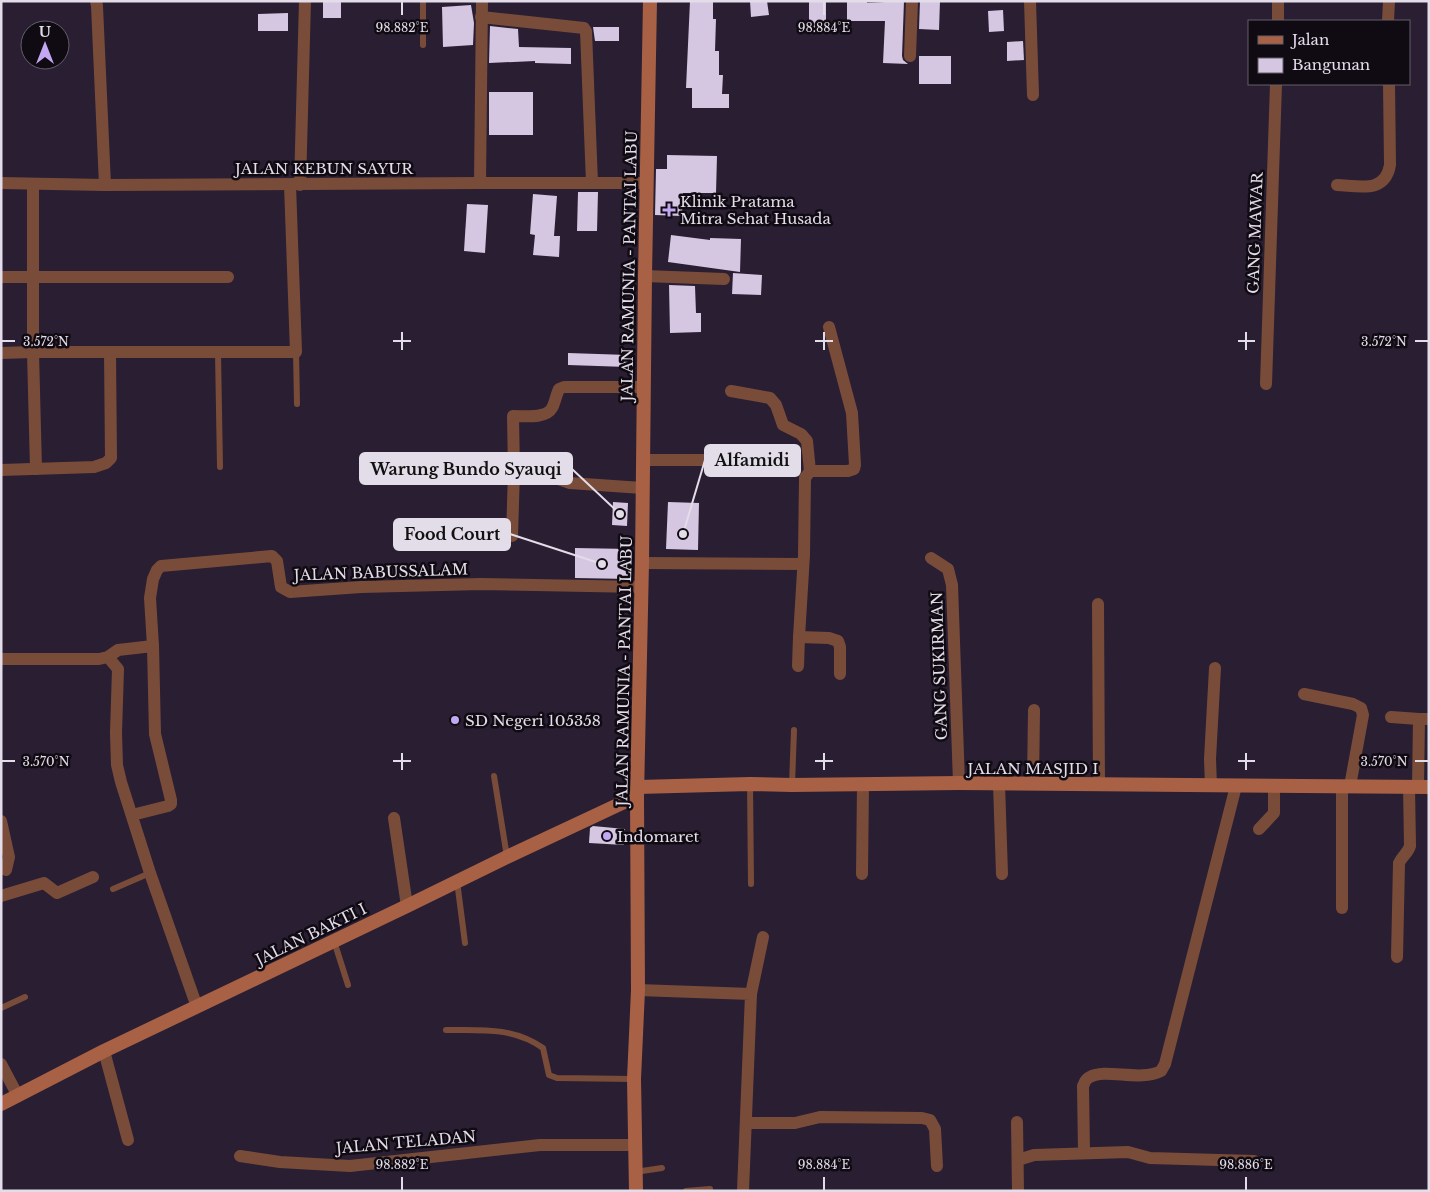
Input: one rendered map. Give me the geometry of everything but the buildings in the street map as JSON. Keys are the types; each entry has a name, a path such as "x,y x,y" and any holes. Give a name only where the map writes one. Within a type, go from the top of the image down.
{"main road":[{"name":"JALAN RAMUNIA - PANTAI LABU","path":"636,1191 634,1080 638,990 638,792 650,1"},
{"name":"JALAN MASJID I","path":"638,792 750,784 1099,784 1419,787"},
{"name":"JALAN BAKTI I","path":"1,1104 104,1051 407,906 638,792"}],"street":[{"path":"96,1 105,185"},
{"path":"1,353 296,352 295,185 305,1"},
{"path":"480,183 482,1"},
{"path":"910,56 912,1"},
{"path":"1030,1 1033,95"},
{"path":"1278,1 1278,20"},
{"path":"1388,20 1389,1"},
{"path":"481,18 584,28 586,31 592,183"},
{"name":"GANG MAWAR","path":"1266,384 1276,85"},
{"path":"1337,185 1376,186 1389,176 1389,85"},
{"name":"JALAN KEBUN SAYUR","path":"1,183 105,185 646,184"},
{"path":"33,184 33,352 36,469"},
{"path":"645,276 724,279"},
{"path":"1,277 228,277"},
{"path":"810,471 848,471 854,468 855,465 852,413 829,326"},
{"path":"1,470 94,467 106,463 111,458 110,352"},
{"path":"512,536 513,416 547,413 551,409 559,389 564,387 644,387"},
{"path":"731,391 765,396 774,401 783,425 801,434 807,441 810,471 805,478 798,666"},
{"path":"643,460 732,460"},
{"path":"514,471 546,476 570,483 642,488"},
{"name":"JALAN BABUSSALAM","path":"132,815 171,804 155,734 150,598 153,580 161,566 272,556 277,561 281,587 290,592 481,584 642,588"},
{"name":"GANG SUKIRMAN","path":"931,558 948,569 952,585 959,784"},
{"path":"642,563 803,564"},
{"path":"1098,604 1099,784"},
{"path":"799,638 829,638 838,641 840,647 840,674"},
{"path":"1,659 99,659 108,657 118,650 153,646"},
{"path":"108,657 118,669 117,765 150,873 197,1007"},
{"path":"1211,786 1210,759 1215,668"},
{"path":"1304,694 1353,704 1361,708 1363,715 1346,786 1342,908"},
{"path":"1033,784 1034,710"},
{"path":"1391,717 1424,719 1419,787 1410,846 1399,863 1397,957"},
{"path":"862,784 862,874"},
{"path":"999,784 1002,874"},
{"path":"1084,1152 1083,1086 1086,1080 1091,1076 1101,1074 1148,1076 1162,1071 1165,1064 1236,786"},
{"path":"1259,829 1272,817 1276,808 1274,786"},
{"path":"394,818 407,906"},
{"path":"1,821 9,857 6,870"},
{"path":"1,896 44,883 57,893 92,877"},
{"path":"743,1191 751,994 763,937"},
{"path":"638,990 751,994"},
{"path":"104,1051 128,1140"},
{"path":"1,1064 18,1096"},
{"path":"746,1123 795,1123 820,1117 922,1118 930,1120 935,1129 937,1166"},
{"path":"1017,1122 1018,1191"},
{"name":"JALAN TELADAN","path":"240,1156 280,1162 350,1166 540,1146 635,1145"},
{"path":"1018,1160 1034,1155 1128,1152 1150,1158 1254,1161"}],"lane":[{"path":"423,1 423,45"},
{"path":"296,352 297,404"},
{"path":"218,353 220,467"},
{"path":"792,785 794,730"},
{"path":"494,776 507,857"},
{"path":"750,784 751,884"},
{"path":"113,889 150,873"},
{"path":"457,881 465,943"},
{"path":"334,941 348,985"},
{"path":"1,1008 24,997"},
{"path":"446,1030 501,1030 532,1040 543,1048 549,1075 557,1078 634,1080"},
{"path":"635,1172 662,1168"},
{"path":"686,1191 710,1189"}],"place":[{"name":"Klinik Pratama Mitra Sehat Husada","path":"669,210"},
{"name":"Warung Bundo Syauqi","path":"620,514"},
{"name":"Alfamidi","path":"683,534"},
{"name":"Food Court","path":"602,564"},
{"name":"SD Negeri 105358","path":"455,720"},
{"name":"Indomaret","path":"607,836"}]}
